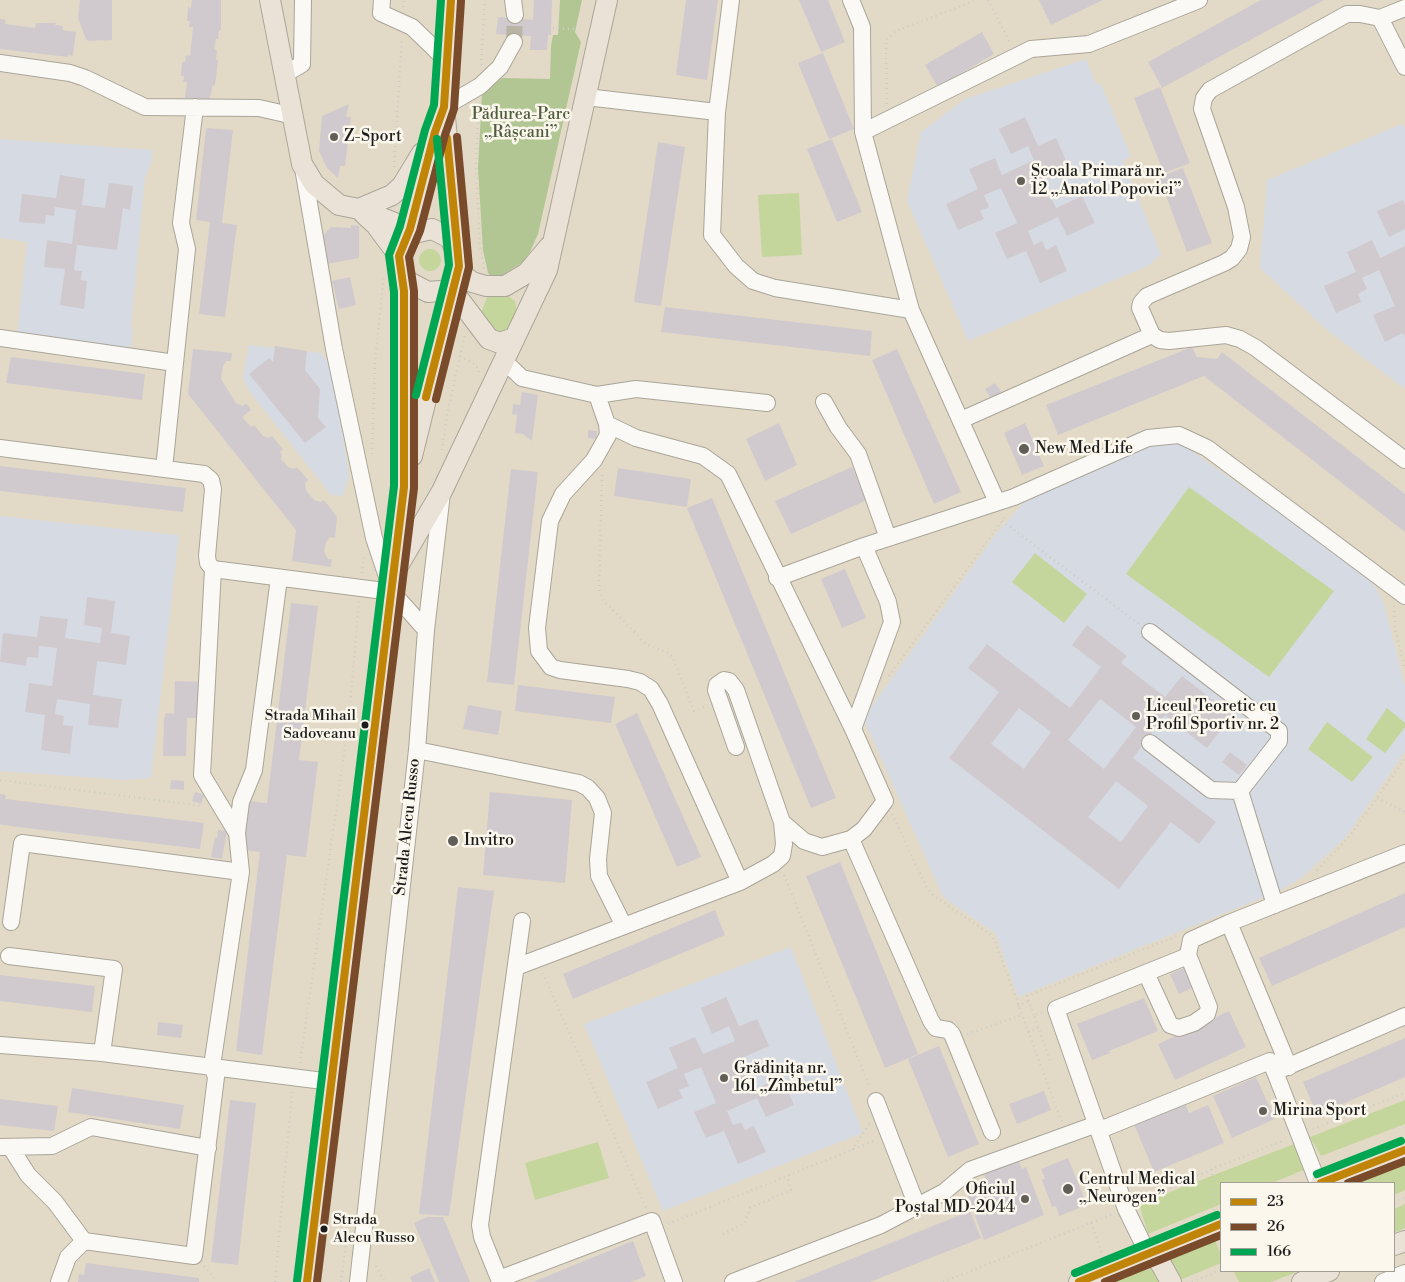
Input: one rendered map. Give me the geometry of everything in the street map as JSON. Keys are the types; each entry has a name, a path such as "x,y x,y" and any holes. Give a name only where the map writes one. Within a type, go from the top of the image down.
{"main road":[{"path":"270,0 302,164 314,184 329,199 339,205 359,209 408,246"},
{"path":"404,487 458,261 444,107 451,0"},
{"path":"394,572 442,491 522,319 547,270 607,0"},
{"path":"308,1282 404,487 408,246 435,132 444,107"},
{"path":"359,209 392,195 402,186 435,132"},
{"path":"359,209 376,225 408,246"},
{"path":"408,246 432,229 450,238 464,276 472,282 486,286 505,286 514,290 523,300 522,319"},
{"path":"505,286 531,270 552,244"},
{"path":"408,246 409,282 428,292 452,290"},
{"path":"452,290 504,361"},
{"path":"489,339 500,343 514,338"},
{"path":"1323,1182 1405,1150"},
{"path":"1078,1282 1218,1226"},
{"path":"1150,1253 1161,1264 1171,1282"},
{"path":"1302,1282 1327,1272"}],"street":[{"path":"285,74 302,64 303,0"},
{"path":"382,0 382,14 412,27 447,61"},
{"path":"731,0 717,112 712,235 736,266 753,280 774,288 911,310"},
{"path":"851,0 862,27 863,132 911,310 997,502"},
{"path":"863,132 1017,56 1040,47 1064,48 1089,44 1199,0"},
{"path":"1405,8 1380,18 1348,14 1210,90 1204,98 1202,109 1236,207 1242,237 1239,249 1232,258 1144,299 1140,308 1152,335 1160,340 1169,341 1226,335 1240,339 1256,348 1405,460"},
{"path":"1380,18 1405,67"},
{"path":"444,107 480,86 500,67 514,42"},
{"path":"0,63 77,75 145,107 259,108 294,116"},
{"path":"586,97 717,112"},
{"path":"164,469 187,249 181,223 195,108"},
{"path":"302,164 327,310 374,538 392,592 426,630"},
{"path":"961,420 1152,335"},
{"path":"0,338 175,363"},
{"path":"504,361 522,378 596,395 636,389 767,403"},
{"path":"596,395 607,424 608,434 600,451 563,494 550,521 537,628 539,651 551,666 560,670 628,679 640,682 651,689 660,704 740,882"},
{"path":"824,402 838,427 858,454 888,538"},
{"path":"607,424 636,438 703,456 728,474 777,578 853,729 885,801 864,829 851,839 822,847 804,841 782,822"},
{"path":"777,578 864,546 1014,497 1148,438 1179,435 1207,448 1402,595"},
{"path":"0,448 204,474 211,480 213,489 207,556 208,563 213,570 202,775 237,833"},
{"name":"Strada Alecu Russo","path":"358,1282 417,750 426,630 442,491"},
{"path":"853,729 892,622 888,602 864,546"},
{"path":"213,570 392,592"},
{"path":"5,1148 55,1202 84,1241 194,1256 216,1077 212,1066 241,872 237,833 241,802 254,770 279,578"},
{"path":"1150,632 1279,730 1279,741 1240,791"},
{"path":"516,967 740,882 782,856 784,844 782,822 736,690 729,681 724,680 717,685 719,702 736,747"},
{"path":"1150,743 1211,790 1240,791"},
{"path":"417,750 579,783 588,788 598,798 603,813 598,859 599,876 624,926"},
{"path":"1240,791 1275,905"},
{"path":"851,839 931,1021 939,1030 950,1032 954,1038 992,1132"},
{"path":"11,922 22,843 241,872"},
{"path":"1146,973 1169,1024 1174,1028 1186,1026 1202,1018 1209,1007 1188,955 1191,940 1405,853"},
{"path":"522,922 480,1225 482,1237 499,1278 653,1225 674,1282"},
{"path":"1229,923 1282,1069 1299,1134 1320,1182"},
{"path":"1150,1253 1126,1209 1056,1008 1188,955"},
{"path":"9,956 114,969 102,1054"},
{"path":"1282,1069 1405,1016"},
{"path":"0,1045 212,1066 332,1082"},
{"path":"733,1282 881,1225 944,1192 970,1170 1067,1135 1099,1127 1270,1061 1282,1069"},
{"path":"877,1106 917,1206"},
{"path":"5,1148 52,1146 91,1127 208,1148"},
{"path":"59,1282 68,1257 84,1241"},
{"path":"1381,1282 1405,1273"}],"path":[{"path":"392,195 404,0"},
{"path":"485,0 476,164 480,245 486,278"},
{"path":"887,120 886,40 896,31 977,0"},
{"path":"988,0 1017,56"},
{"path":"553,28 576,29"},
{"path":"460,356 476,365 481,377"},
{"path":"600,451 602,464 599,588 603,600 647,645 669,653 694,711 719,702"},
{"path":"888,677 1002,521 1014,497"},
{"path":"1002,521 1150,632"},
{"path":"1402,595 1393,614 1405,668"},
{"path":"349,717 350,701"},
{"path":"275,1282 294,1077 298,1070 347,733"},
{"path":"1313,873 1331,858 1350,836 1405,758"},
{"path":"0,780 222,808"},
{"path":"1377,798 1405,812"},
{"path":"885,801 927,888 933,895 990,934 995,941 1067,1135"},
{"path":"778,860 877,1106 852,1150"},
{"path":"1051,1063 1027,996 1183,934"},
{"path":"536,958 653,1225 787,1176 889,1135"},
{"path":"1018,1006 1029,1001"},
{"path":"1034,1015 1056,1008"},
{"path":"954,1038 1022,1015"},
{"path":"1028,1032 1038,1028"},
{"path":"943,1282 1126,1209 1212,1170 1299,1134 1405,1093"},
{"path":"1212,1170 1218,1226"},
{"path":"723,1234 744,1224 750,1208 791,1190 787,1176"},
{"path":"1090,1223 1103,1258"},
{"path":"194,1256 213,1276 215,1282"},
{"path":"1192,1282 1220,1270"}],"shaded area":[{"name":"Școala Primară nr. 12 „Anatol Popovici”","path":"1086,59 1096,84 1101,84 1131,156 1123,161 1161,254 1148,266 968,341 907,201 921,132 965,99"},
{"path":"1402,124 1405,129 1405,389 1327,330 1260,268 1267,180"},
{"path":"0,139 153,150 151,164 145,177 131,327 133,330 131,345 128,349 17,336 27,242 0,238"},
{"path":"249,345 321,353 333,368 349,476 343,496 331,495 249,391 243,378"},
{"name":"Liceul Teoretic cu Profil Sportiv nr. 2","path":"1152,444 1182,444 1351,564 1373,584 1383,600 1405,686 1405,752 1345,838 1301,878 1279,891 1018,997 996,934 943,897 865,722 869,710 996,534 1024,502"},
{"path":"0,516 179,535 151,778 125,780 0,771"},
{"name":"Grădinița nr. 161 „Zîmbetul”","path":"791,947 863,1133 663,1211 584,1024"}],"green space":[{"name":"Pădurea-Parc „Râșcani”","path":"560,0 582,0 575,32 581,42 538,234 523,262 502,275 491,276 488,273 483,250 478,168 482,94 502,78 550,79 551,46 553,35 558,35"},
{"path":"799,193 802,255 762,257 758,195"},
{"path":"430,249 438,252 441,260 438,268 430,271 422,268 419,260 422,252"},
{"path":"505,294 515,301 517,312 509,331 498,337 480,315 488,295"},
{"path":"1189,487 1334,591 1269,677 1126,574"},
{"path":"1035,553 1087,594 1064,623 1012,582"},
{"path":"1387,708 1405,723 1405,727 1385,753 1366,739"},
{"path":"1327,722 1373,757 1352,782 1308,749"},
{"path":"1405,1100 1405,1124 1321,1156 1310,1137"},
{"path":"598,1142 609,1178 535,1200 525,1163"},
{"path":"1294,1144 1304,1170 1274,1182 1220,1182 1220,1204 1148,1234 1139,1204"},
{"path":"1405,1164 1405,1190 1395,1195 1395,1182 1360,1182"},
{"path":"1405,1204 1405,1228 1395,1233 1395,1209"},
{"path":"1215,1240 1220,1252 1220,1263 1180,1280 1168,1259"},
{"path":"1148,1269 1155,1272 1161,1282 1111,1282"},
{"path":"1234,1272 1296,1272 1271,1282 1239,1282"}],"building":[{"path":"80,0 112,0 112,40 88,41 86,39 78,18"},
{"path":"192,0 221,0 221,30 219,30 214,49 217,50 216,60 218,60 215,86 213,85 209,101 185,98 187,82 183,82 184,76 181,76 182,62 185,62 186,55 190,56 193,27 189,27 190,21 187,21 188,7 191,8"},
{"path":"534,0 552,0 551,35 548,35 547,50 530,50 531,36 496,34 498,17 533,20"},
{"path":"686,0 718,0 707,80 676,75"},
{"path":"799,0 828,0 845,42 821,52"},
{"path":"1039,0 1103,0 1051,25"},
{"path":"1261,0 1324,0 1162,88 1148,62"},
{"path":"0,19 6,20 5,24 35,28 36,23 56,23 55,25 63,26 62,30 76,32 73,56 0,49"},
{"path":"982,32 994,54 938,87 925,65"},
{"path":"823,53 854,129 829,139 798,63"},
{"path":"1160,87 1190,163 1164,173 1134,98"},
{"path":"349,104 346,117 351,117 345,166 340,166 338,178 327,168 319,151 322,116"},
{"path":"1025,117 1038,146 1056,138 1068,165 1042,178 1056,208 1082,196 1095,223 1067,236 1058,217 1028,231 1034,245 1042,241 1046,250 1056,245 1067,271 1040,283 1026,251 1007,259 995,233 1017,223 1001,188 984,195 989,207 980,211 984,219 958,230 946,204 978,189 969,169 995,158 1002,175 1034,160 1028,146 1011,154 999,129"},
{"path":"206,128 233,130 222,223 237,225 225,317 199,314 210,222 196,220"},
{"path":"832,139 862,212 837,222 807,149"},
{"path":"658,142 685,147 661,306 634,302"},
{"path":"1183,168 1212,243 1187,252 1159,177"},
{"path":"60,175 85,179 82,205 105,208 109,183 133,186 130,210 123,208 117,250 77,245 74,270 82,271 81,280 87,281 84,309 60,305 65,269 44,267 47,240 72,244 76,210 55,207 54,216 46,215 45,224 19,222 22,194 56,198"},
{"path":"1403,200 1405,205 1405,229 1389,237 1377,211"},
{"path":"351,225 359,226 359,258 327,264 323,236 331,227 351,228"},
{"path":"1372,240 1380,258 1405,246 1405,337 1403,333 1385,342 1373,315 1395,306 1379,270 1362,278 1367,289 1358,294 1361,302 1336,313 1324,286 1356,272 1347,252"},
{"path":"350,277 356,305 339,309 332,281"},
{"path":"665,307 872,331 870,356 661,332"},
{"path":"275,346 307,351 305,370 320,389 318,418 326,427 305,443 249,374 269,358 273,362"},
{"path":"1192,347 1197,357 1217,359 1222,352 1405,494 1405,532 1204,376 1058,435 1046,405"},
{"path":"193,349 232,353 231,361 226,361 223,366 221,379 236,403 243,406 246,403 251,410 242,417 251,427 254,425 263,436 269,438 272,436 283,449 280,452 282,455 281,459 288,467 294,469 297,467 308,480 305,483 306,490 314,500 321,502 324,500 337,517 335,538 330,537 326,542 324,552 328,559 332,559 331,567 292,561 296,530 188,394"},
{"path":"897,349 961,492 934,504 872,360"},
{"path":"11,357 145,374 142,400 6,383"},
{"path":"995,383 1003,394 993,401 985,389"},
{"path":"522,392 538,395 532,441 523,434 515,433 517,415 512,414 513,404 520,405"},
{"path":"779,423 797,465 765,481 746,439"},
{"name":"New Med Life","path":"1025,423 1044,466 1022,475 1004,433"},
{"path":"588,430 597,431 596,439 588,438"},
{"path":"0,466 186,488 183,512 0,491"},
{"path":"852,467 867,500 791,534 775,501"},
{"path":"618,468 691,479 687,507 614,496"},
{"path":"511,469 538,472 514,685 487,682"},
{"path":"712,498 836,798 811,808 687,508"},
{"path":"845,569 866,618 842,628 821,579"},
{"path":"87,597 115,601 111,633 130,636 126,665 97,661 93,695 122,699 118,728 88,725 90,704 57,699 55,714 64,716 63,725 73,726 70,754 41,750 45,715 25,712 29,683 52,686 57,648 39,646 38,658 27,657 26,666 0,662 3,633 37,637 40,616 68,619 65,638 100,643 102,628 84,625"},
{"path":"291,603 318,606 299,760 318,762 306,857 287,855 262,1055 236,1051 260,852 243,850 249,801 267,803"},
{"path":"1087,625 1127,656 1121,663 1165,697 1182,676 1232,715 1207,748 1165,715 1133,758 1216,822 1199,844 1171,822 1119,889 949,758 999,692 968,668 987,644 1070,708 1101,667 1072,645","holes":["1100,699 1136,727 1104,769 1068,740","1019,708 1051,732 1024,769 991,744","1116,781 1148,806 1121,842 1088,817"]},
{"path":"175,681 202,682 201,718 187,718 186,756 163,756 164,720 166,713 174,714"},
{"path":"518,685 615,697 611,723 515,711"},
{"path":"468,705 502,711 498,735 463,729"},
{"path":"637,713 701,857 677,867 615,724"},
{"path":"1230,752 1247,765 1239,775 1222,762"},
{"path":"171,780 184,781 184,790 170,789"},
{"path":"195,792 204,795 201,804 192,801"},
{"path":"490,792 572,800 565,883 483,875"},
{"path":"0,794 6,795 5,799 204,823 200,849 2,825 0,824"},
{"path":"218,830 227,831 222,859 211,857"},
{"path":"840,862 918,1054 885,1068 806,876"},
{"path":"458,887 494,891 449,1216 419,1214"},
{"path":"1405,893 1405,927 1272,986 1259,958"},
{"path":"715,910 725,935 573,999 563,974"},
{"path":"1184,968 1192,988 1179,994 1170,974"},
{"path":"0,975 95,986 92,1012 0,1001"},
{"path":"726,997 739,1026 757,1019 769,1046 742,1058 755,1089 782,1077 794,1105 766,1117 757,1098 727,1111 733,1125 741,1122 745,1130 754,1126 766,1152 738,1164 724,1131 706,1138 694,1112 716,1103 701,1067 684,1074 689,1086 679,1090 683,1098 658,1109 646,1082 678,1068 669,1048 695,1037 703,1054 735,1041 729,1026 712,1034 701,1008"},
{"path":"1144,998 1158,1031 1092,1060 1077,1024"},
{"path":"1229,1011 1246,1047 1175,1080 1158,1044"},
{"path":"158,1022 183,1025 181,1038 157,1035"},
{"path":"1405,1038 1405,1077 1317,1115 1303,1082"},
{"path":"939,1046 979,1144 948,1157 908,1059"},
{"path":"1256,1077 1275,1119 1232,1138 1213,1096"},
{"path":"72,1088 184,1105 180,1129 68,1112"},
{"path":"1044,1091 1051,1110 1017,1124 1009,1104"},
{"path":"0,1099 58,1106 54,1131 0,1125"},
{"path":"230,1100 256,1103 238,1265 211,1262"},
{"path":"1185,1103 1189,1113 1208,1105 1224,1143 1154,1172 1134,1124"},
{"path":"1017,1157 1022,1169 1026,1167 1044,1215 984,1240 967,1194 988,1185 983,1171"},
{"path":"1068,1158 1087,1205 1059,1216 1056,1206 1052,1207 1042,1180 1045,1178 1041,1169"},
{"path":"970,1211 981,1238 870,1282 794,1282"},
{"path":"427,1217 443,1217 470,1282 439,1282 414,1223"},
{"path":"633,1241 646,1276 631,1282 533,1282"},
{"path":"86,1263 199,1278 199,1282 78,1282 79,1274 84,1275"},
{"path":"429,1268 435,1282 412,1282 410,1277"}],"tunnel":[{"path":"514,42 515,15"}],"transit line":[{"name":"166","path":"297,1281 394,486 394,292 389,255 400,226 425,130 434,105 441,0"},
{"name":"23","path":"307,1282 404,487 404,291 399,256 410,229 435,132 444,107 451,0"},
{"name":"26","path":"317,1282 414,488 414,291 409,257 420,231 445,135 454,109 461,1"},
{"name":"26","path":"436,399 469,267 457,137"},
{"name":"23","path":"426,397 459,266 447,138"},
{"name":"166","path":"416,395 449,265 437,139"},
{"name":"166","path":"1317,1174 1401,1141"},
{"name":"23","path":"1324,1182 1405,1150"},
{"name":"26","path":"1351,1182 1405,1161"},
{"name":"166","path":"1075,1273 1217,1215"},
{"name":"23","path":"1079,1282 1220,1224"},
{"name":"26","path":"1105,1282 1220,1235"}],"place":[{"name":"Z-Sport","path":"334,137"},
{"name":"Școala Primară nr. 12 „Anatol Popovici”","path":"1021,181"},
{"name":"New Med Life","path":"1024,449"},
{"name":"Liceul Teoretic cu Profil Sportiv nr. 2","path":"1136,716"},
{"name":"Strada Mihail Sadoveanu","path":"365,725"},
{"name":"Invitro","path":"453,841"},
{"name":"Grădinița nr. 161 „Zîmbetul”","path":"724,1078"},
{"name":"Mirina Sport","path":"1263,1111"},
{"name":"Centrul Medical „Neurogen”","path":"1068,1189"},
{"name":"Oficiul Poștal MD-2044","path":"1025,1199"},
{"name":"Strada Alecu Russo","path":"324,1229"}]}
